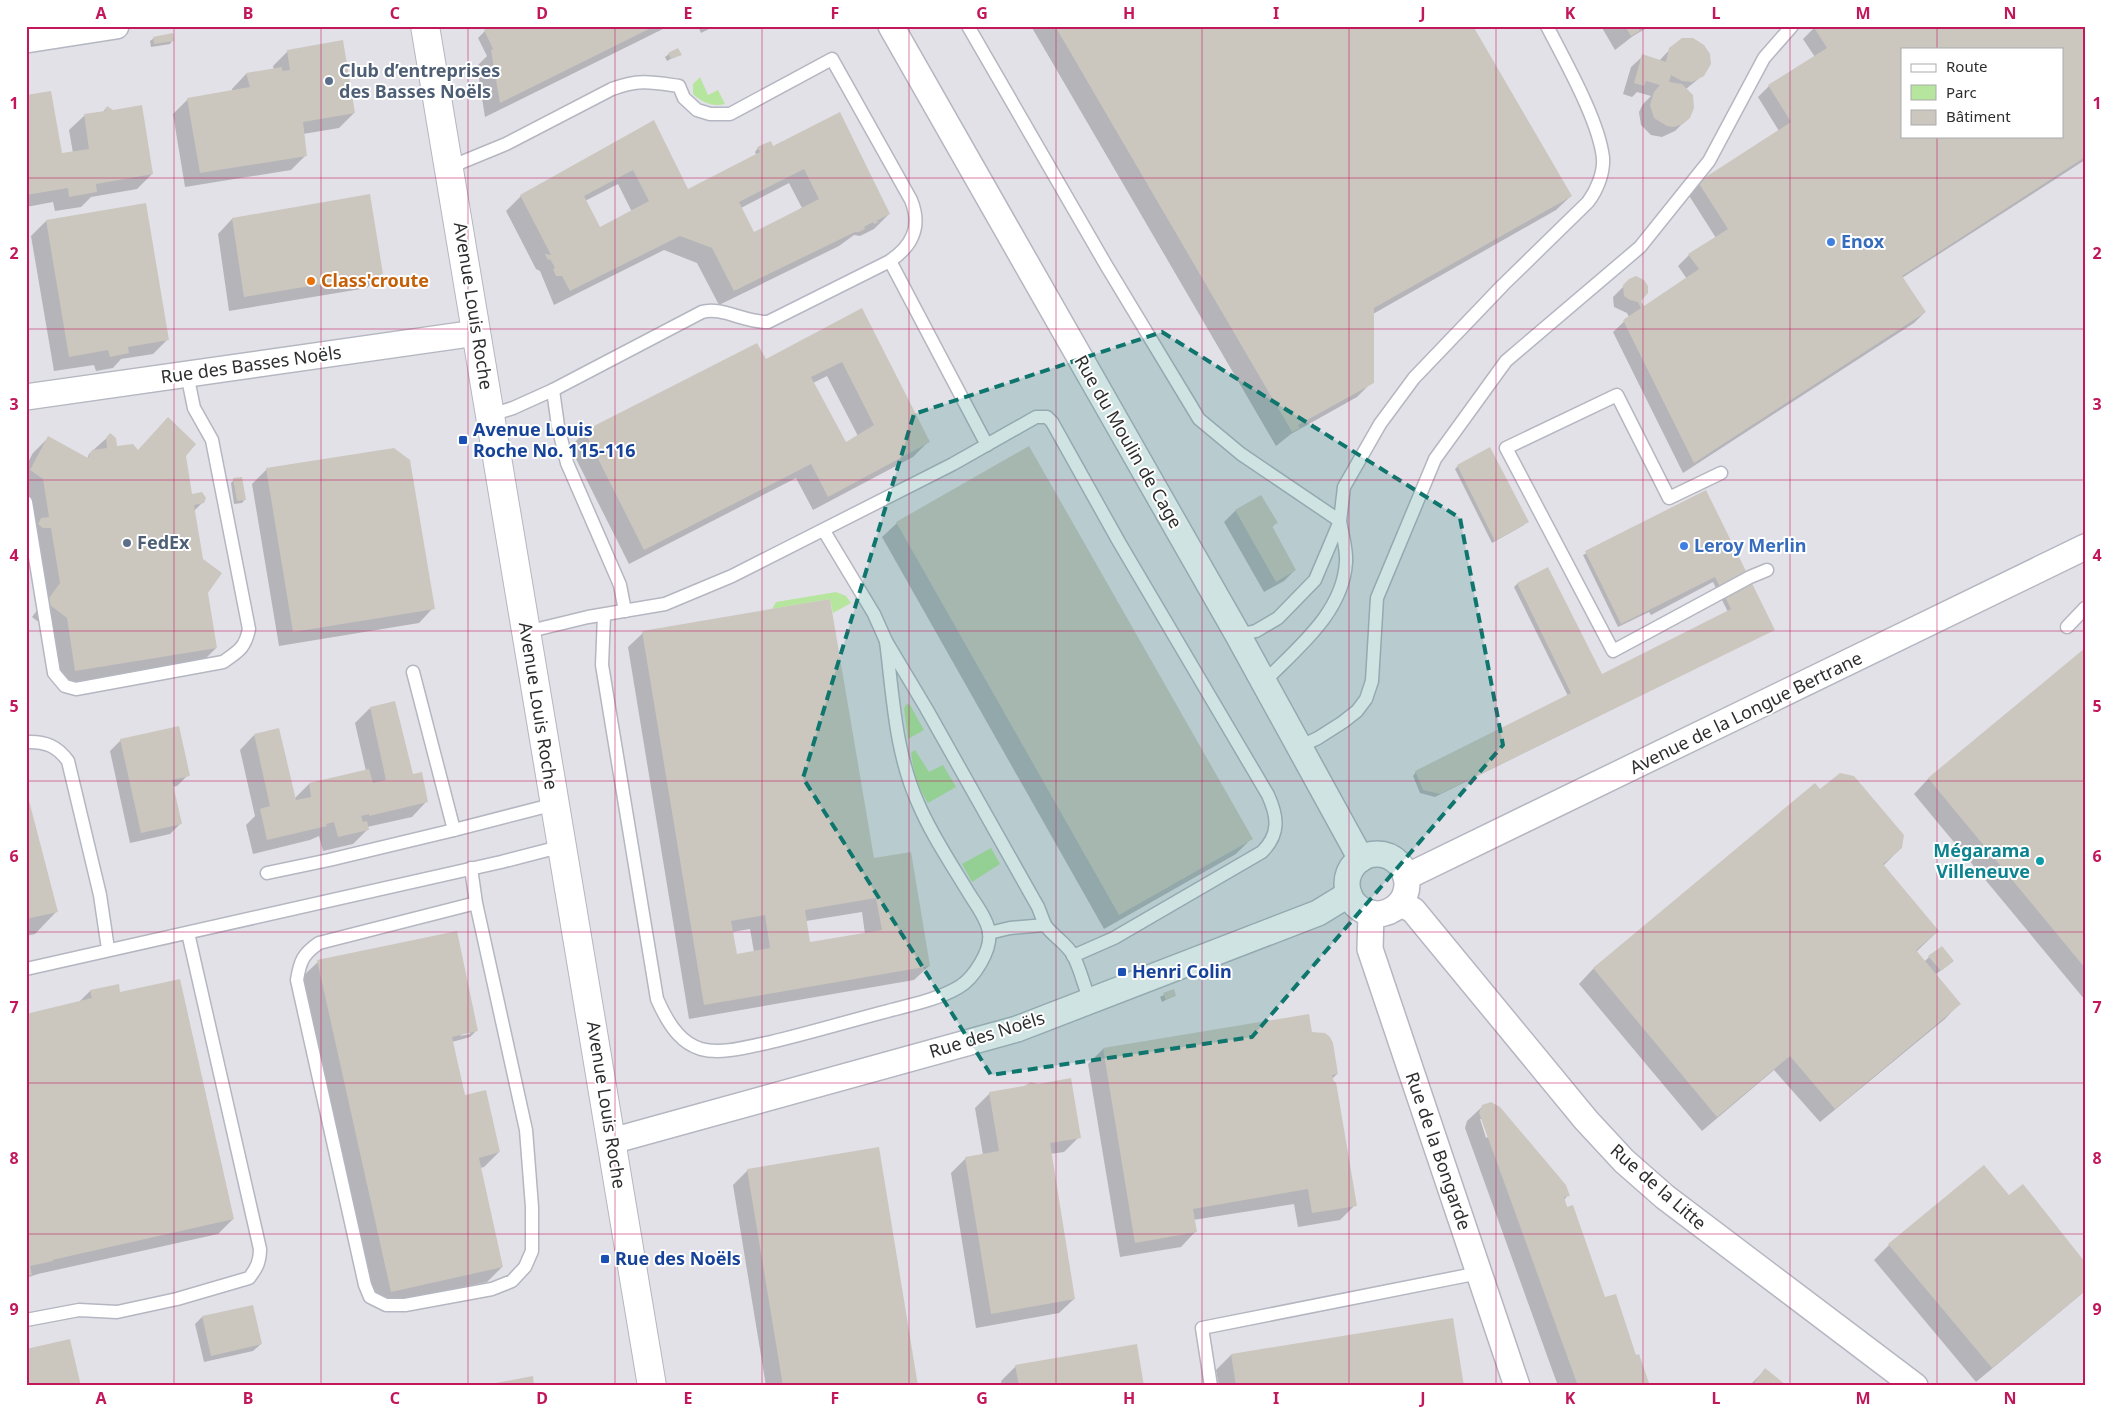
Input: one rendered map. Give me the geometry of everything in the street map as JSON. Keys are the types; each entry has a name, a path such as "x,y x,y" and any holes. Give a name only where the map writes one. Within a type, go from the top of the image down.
{"main road":[{"name":"Avenue Louis Roche","path":"425,26 652,1386"}],"street":[{"path":"26,40 116,26"},
{"name":"Rue du Moulin de Cage","path":"891,26 1238,635 1361,859"},
{"name":"Rue des Basses Noëls","path":"26,397 476,333"},
{"name":"Avenue de la Longue Bertrane","path":"1406,877 2085,547"},
{"path":"1379,854 1388,856 1396,861 1406,877 1405,896 1400,904 1387,913 1371,913 1362,910 1354,903 1348,885 1349,875 1361,859 1379,854"},
{"name":"Rue des Noëls","path":"612,1141 992,1036 1090,1001 1318,913 1350,894"},
{"name":"Rue de la Litte","path":"1400,904 1413,910 1586,1120 1624,1161 1665,1197 1914,1386"},
{"name":"Rue de la Bongarde","path":"1371,913 1370,949 1517,1386"}],"lane":[{"path":"968,26 1106,265 1199,419 1241,454 1340,521"},
{"path":"1264,682 1332,609 1342,584 1346,561 1340,521 1344,487 1380,424 1414,378 1503,285 1588,202 1598,188 1603,160 1596,130 1547,26"},
{"path":"1299,747 1318,738 1343,722 1366,699 1372,681 1376,598 1435,459 1506,361 1640,247 1709,161 1764,58 1792,26"},
{"path":"450,167 506,144 612,89 628,83 643,81 679,86 684,98 697,110 710,114 730,114 832,59 915,209 914,232 910,244 901,253 768,322 749,320 715,310 702,312 553,390 513,408 491,415"},
{"path":"890,260 988,445"},
{"path":"26,502 54,673 65,686 76,689 223,662 240,651 246,642 249,629 244,600 212,440 194,408 187,374"},
{"path":"553,390 558,426 567,463 620,585 625,611"},
{"path":"1721,473 1669,498 1617,395 1506,448 1613,651 1750,577 1767,570"},
{"path":"526,632 665,604 732,576 824,531 988,445 1036,417 1047,417 1052,422 1119,542 1275,810 1274,835 1270,844 1262,852 1114,938 1073,956"},
{"path":"1238,635 1256,631 1278,618 1305,592 1315,580 1340,521"},
{"path":"824,531 874,614 886,641 1038,907 1045,925 1073,956 1090,1001"},
{"path":"2067,627 2085,608"},
{"path":"604,615 602,665 657,999 670,1026 691,1044 706,1052 720,1052 799,1036 935,998 960,986 971,977 983,959 989,933 982,916 935,838 918,804 904,768 886,641"},
{"path":"413,672 454,830"},
{"path":"26,742 39,741 52,745 68,761 100,895 108,950"},
{"path":"267,873 329,860 555,804"},
{"path":"26,969 563,846"},
{"path":"471,868 476,903 526,1130 532,1207 532,1251 525,1267 512,1281 492,1289 405,1305 386,1305 370,1296 365,1285 297,980 300,964 308,951 320,944 476,903"},
{"path":"989,933 1010,928 1045,925"},
{"path":"26,1320 79,1310 117,1312 177,1299 248,1278 260,1261 260,1249 188,933"},
{"path":"1210,1386 1202,1328 1479,1273"}],"highlighted area":[{"path":"1162,332 1460,518 1503,745 1252,1037 991,1075 803,778 914,414"}],"shaded area":[{"path":"26,26 2085,26 2085,1386 26,1386"}],"green space":[{"path":"700,77 708,95 718,90 725,104 708,104 693,94 693,84"},
{"path":"836,592 846,596 851,603 833,613 830,599 772,609 776,602"},
{"path":"907,704 910,705 924,730 908,739 904,708"},
{"path":"915,750 929,772 943,765 956,787 928,803 921,791 915,773 911,753"},
{"path":"991,848 1000,864 972,882 962,864"}],"building":[{"path":"492,26 655,26 500,103 491,50 493,49 484,30"},
{"path":"1055,26 1473,26 1572,196 1374,308 1374,383 1298,425 1300,428 1292,432"},
{"path":"1625,26 1640,26 1638,28 1640,31 1631,36"},
{"name":"Enox","path":"1813,26 2085,26 2085,157 1902,276 1926,312 1694,463 1623,320 1641,308 1638,302 1624,296 1623,285 1629,279 1636,276 1644,280 1648,286 1648,293 1641,301 1644,306 1699,269 1688,254 1728,229 1698,182 1791,122 1768,85 1827,48"},
{"path":"173,33 174,41 154,44 153,37"},
{"path":"1682,38 1693,38 1704,45 1710,54 1711,64 1704,76 1692,82 1682,81 1671,75 1669,82 1682,84 1693,95 1694,108 1690,118 1683,124 1674,127 1667,126 1654,118 1650,105 1654,92 1660,85 1646,81 1644,86 1634,83 1642,54 1666,62 1669,48"},
{"path":"343,40 355,113 303,122 307,156 200,173 187,98 250,87 246,73 282,67 282,71 290,70 287,50"},
{"path":"678,48 682,55 671,59 668,53"},
{"path":"51,91 62,153 89,149 84,114 105,111 107,106 113,110 142,105 153,174 96,184 97,192 69,197 68,188 26,195 26,95"},
{"path":"840,112 890,214 876,221 879,222 874,224 873,222 864,227 865,229 859,232 855,232 734,291 712,248 680,236 570,291 562,276 556,276 553,269 555,268 545,254 551,255 520,195 654,120 688,189 760,152 757,147 771,141 773,146","holes":["804,169 819,199 754,232 739,202","633,170 649,201 600,227 584,196"]},
{"path":"370,194 383,274 244,297 232,218"},
{"path":"146,203 169,340 128,347 129,353 110,357 108,350 69,357 46,220"},
{"path":"862,308 930,442 828,497 811,464 644,550 584,431 757,343 766,359","holes":["842,362 874,425 846,442 811,377"]},
{"name":"FedEx","path":"168,417 196,444 186,456 192,494 202,492 206,498 204,503 194,505 203,559 222,573 208,593 217,648 75,671 67,618 46,602 60,583 51,528 43,528 38,524 41,518 49,517 43,479 30,470 48,436 88,458 92,450 107,448 106,438 110,433 116,438 117,446 133,444 138,450"},
{"path":"1029,446 1253,839 1119,915 896,522"},
{"path":"1490,447 1529,522 1495,541 1457,465"},
{"path":"394,448 410,460 435,609 293,632 266,468"},
{"path":"242,477 246,500 237,501 233,478"},
{"path":"1706,490 1775,630 1440,794 1423,790 1415,771 1571,693 1517,583 1548,567 1602,674 1731,609 1715,577 1621,624 1585,551"},
{"path":"1261,495 1278,523 1272,526 1296,570 1276,582 1235,510"},
{"path":"830,599 874,858 911,852 930,966 704,1005 642,631","holes":["876,898 882,930 810,942 805,910","765,915 770,948 737,954 731,921"]},
{"name":"Mégarama Villeneuve","path":"2085,648 2085,968 1928,778"},
{"path":"395,701 413,774 422,772 428,802 369,816 369,814 361,816 363,822 367,821 369,830 338,837 334,822 326,824 327,826 267,840 260,809 270,806 254,734 279,728 296,800 311,797 309,783 369,769 373,783 386,780 370,707"},
{"path":"179,726 190,776 172,780 182,824 141,833 120,739"},
{"path":"1840,773 1854,776 1904,835 1902,848 1883,864 1939,931 1916,950 1961,1004 1835,1109 1790,1056 1717,1117 1593,968 1815,783 1820,789"},
{"path":"26,789 58,912 26,919"},
{"path":"457,931 478,1031 452,1037 465,1095 486,1090 500,1152 479,1158 503,1267 391,1292 317,960"},
{"path":"1942,946 1954,961 1941,971 1928,956"},
{"path":"180,979 234,1219 30,1266 32,1275 26,1276 26,1014 92,998 90,990 119,984 120,992"},
{"path":"1174,989 1176,996 1166,1000 1163,993"},
{"path":"1309,1014 1312,1032 1325,1033 1333,1043 1338,1074 1332,1075 1334,1082 1336,1082 1357,1206 1312,1213 1308,1189 1193,1209 1197,1232 1135,1243 1103,1048"},
{"path":"1071,1078 1081,1138 1050,1143 1075,1299 991,1314 965,1157 999,1151 989,1092 1024,1086 1031,1082 1038,1084"},
{"path":"1491,1102 1500,1107 1566,1185 1570,1196 1564,1197 1567,1207 1573,1205 1605,1297 1616,1294 1636,1355 1639,1354 1650,1386 1578,1386 1479,1113 1482,1105"},
{"path":"879,1147 918,1386 783,1386 747,1169"},
{"path":"1984,1165 2009,1195 2023,1184 2085,1262 2085,1291 1992,1368 1888,1244"},
{"path":"253,1305 262,1344 211,1356 202,1316"},
{"path":"1453,1318 1464,1386 1236,1386 1231,1354"},
{"path":"70,1339 81,1386 26,1386 26,1349"},
{"path":"1137,1344 1144,1386 1019,1386 1015,1365"},
{"path":"1765,1368 1787,1386 1752,1386"},
{"path":"533,1376 534,1386 485,1386 485,1385"}],"place":[{"name":"Club d’entreprises des Basses Noëls","path":"329,81"},
{"name":"Enox","path":"1831,242"},
{"name":"Class'croute","path":"311,281"},
{"name":"Avenue Louis Roche No. 115-116","path":"463,440"},
{"name":"FedEx","path":"127,543"},
{"name":"Leroy Merlin","path":"1684,546"},
{"name":"Mégarama Villeneuve","path":"2040,861"},
{"name":"Henri Colin","path":"1122,972"},
{"name":"Rue des Noëls","path":"605,1259"}]}
